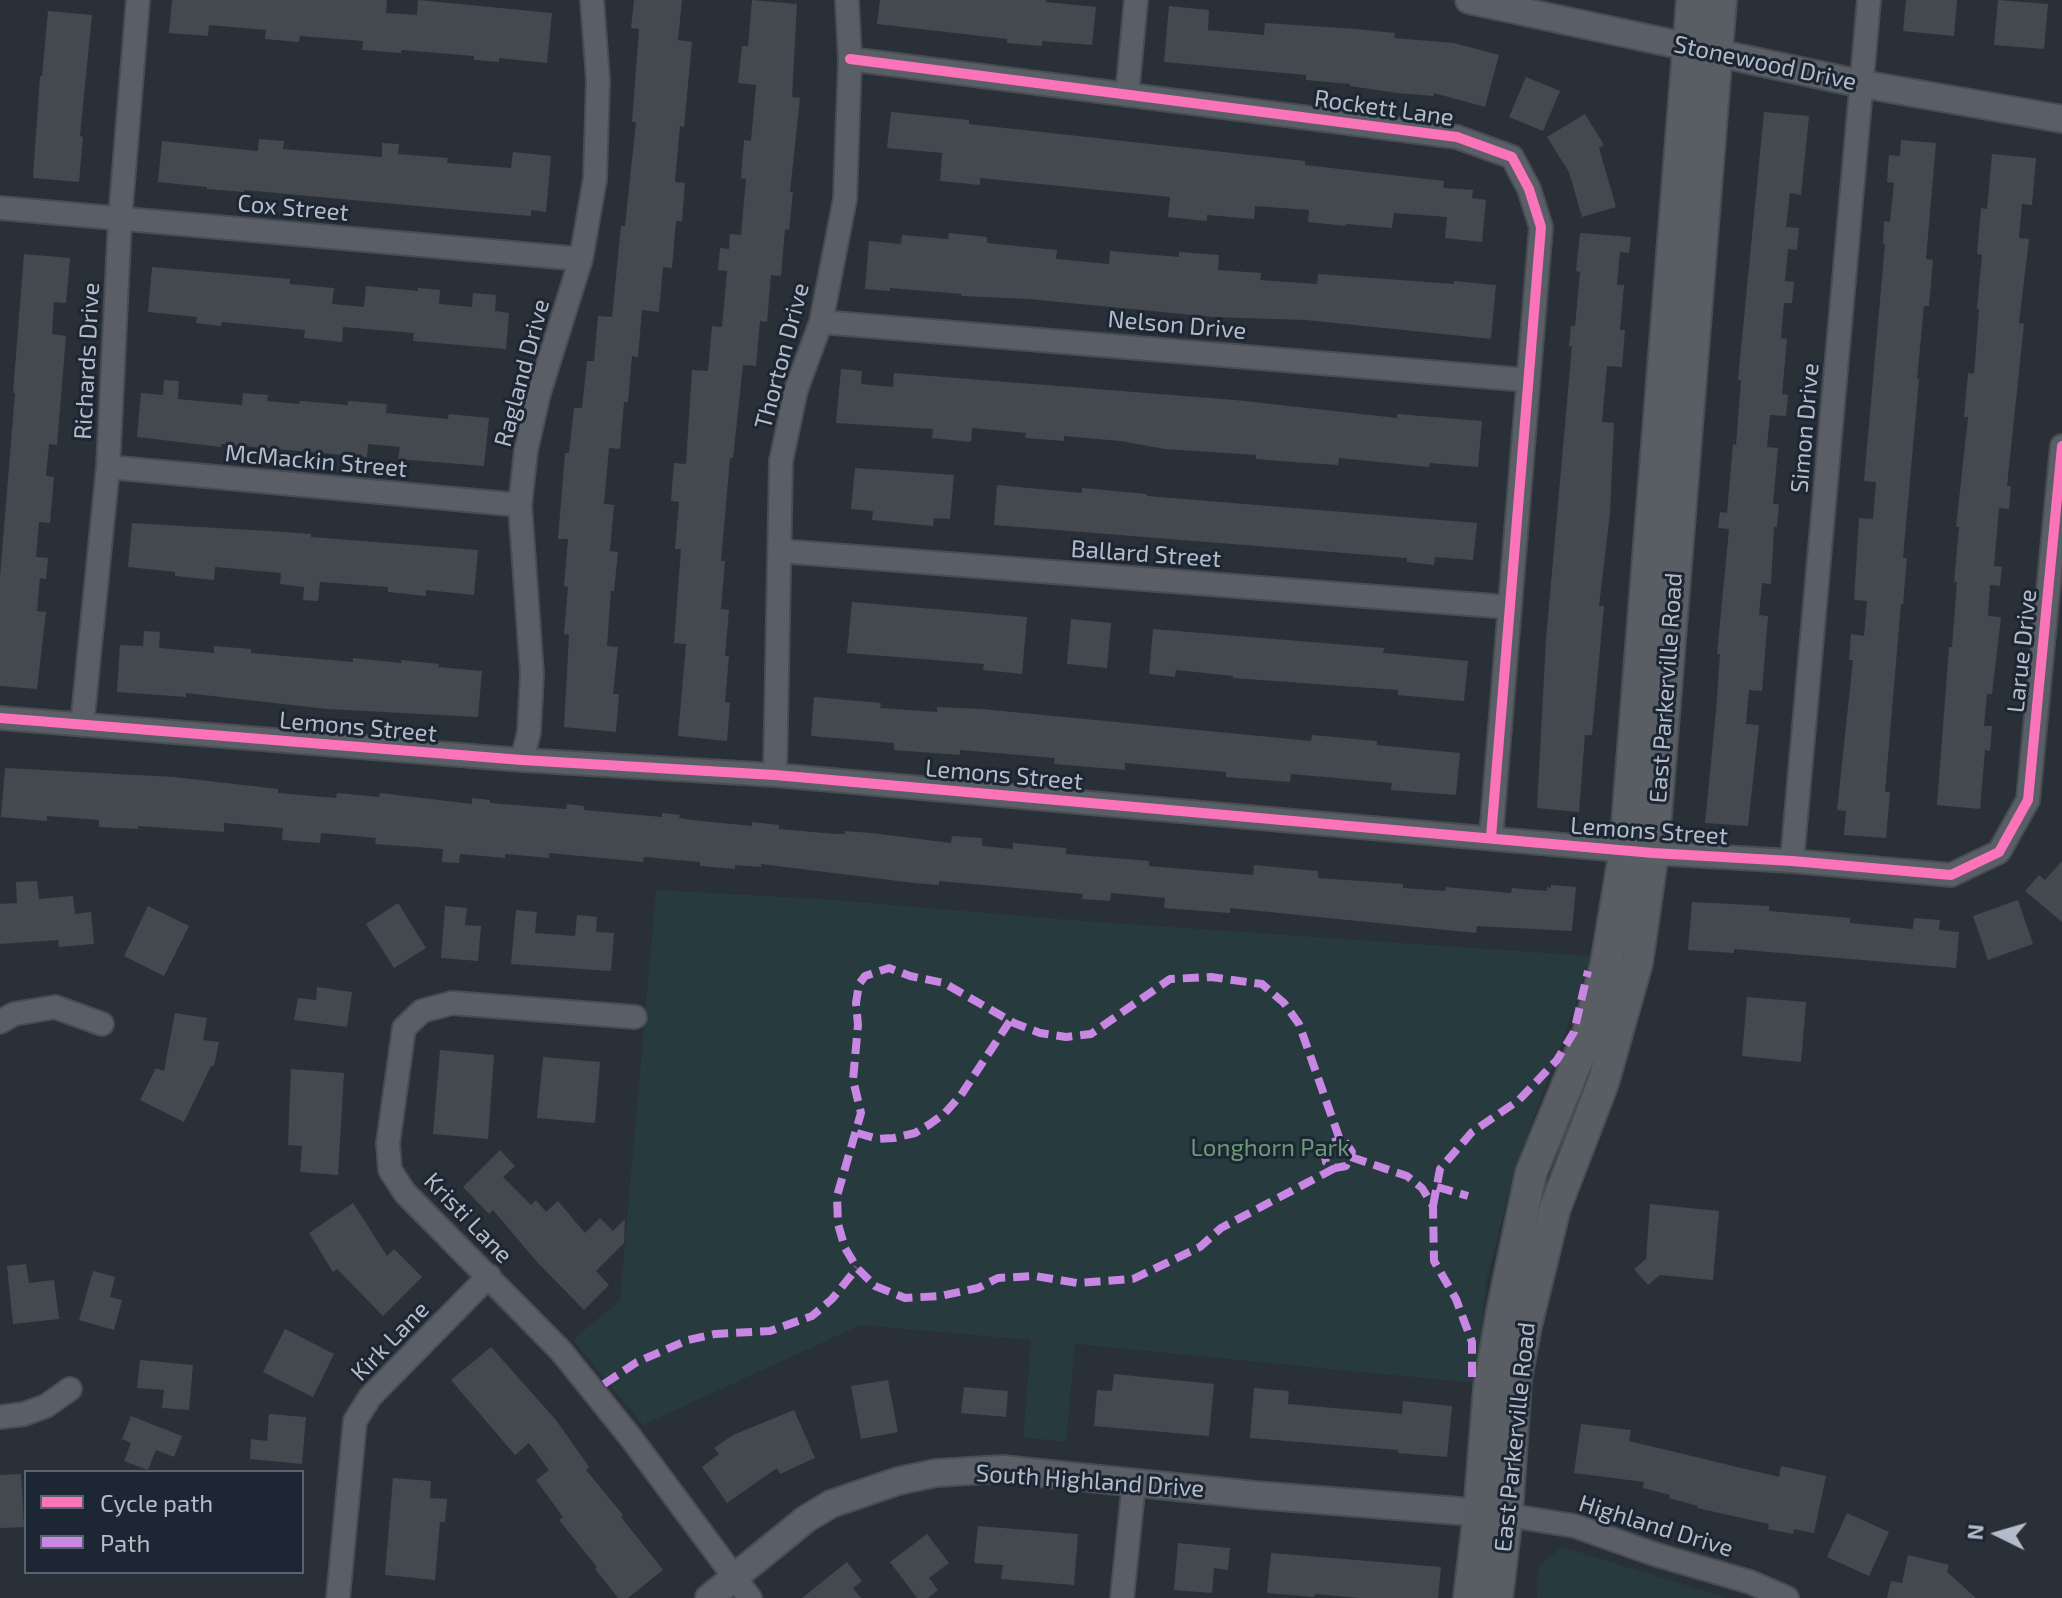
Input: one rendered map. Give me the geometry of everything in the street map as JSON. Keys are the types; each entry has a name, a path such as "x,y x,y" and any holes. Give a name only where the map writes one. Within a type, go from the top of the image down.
{"main road":[{"name":"East Parkerville Road","path":"1469,1598 1493,1513 1526,1326 1555,1208 1603,1083 1637,963 1639,852 1702,51 1692,0"},
{"name":"East Parkerville Road","path":"1702,51 1721,0"},
{"name":"East Parkerville Road","path":"1493,1513 1497,1598"}],"street":[{"name":"Richards Drive","path":"82,725 108,467 120,219 138,0"},
{"name":"Ragland Drive","path":"522,760 529,732 532,674 520,505 526,450 539,393 581,259 595,179 598,80 592,0"},
{"name":"Thorton Drive","path":"775,775 781,461 796,390 821,322 845,199 850,59 847,0"},
{"path":"1127,95 1136,0"},
{"name":"Stonewood Drive","path":"1469,0 1862,84 2062,119"},
{"name":"Simon Drive","path":"1792,861 1869,0"},
{"name":"Rockett Lane","path":"850,59 1457,137 1512,157 1529,189 1541,227 1491,837"},
{"name":"Cox Street","path":"0,208 581,259"},
{"name":"Nelson Drive","path":"821,322 1527,380"},
{"name":"Larue Drive","path":"1999,852 2028,800 2062,446"},
{"name":"McMackin Street","path":"108,467 520,505"},
{"name":"Ballard Street","path":"780,551 1508,607"},
{"name":"Lemons Street","path":"0,718 522,760 775,775 1639,852 1951,875 1999,852"},
{"name":"Kristi Lane","path":"635,1017 452,1003 422,1011 404,1028 388,1143 390,1170 405,1193 561,1351 631,1438 742,1588"},
{"path":"0,1022 14,1014 55,1007 102,1024"},
{"name":"Kirk Lane","path":"338,1598 355,1421 370,1397 489,1276"},
{"path":"0,1417 24,1414 46,1406 70,1389"},
{"name":"South Highland Drive","path":"709,1598 742,1588 806,1519 831,1504 898,1481 936,1473 1002,1469 1493,1513"},
{"path":"1122,1598 1134,1483"},
{"name":"Highland Drive","path":"1493,1513 1575,1526 1654,1554 1750,1582 1787,1598"}],"green space":[{"name":"Longhorn Park","path":"656,890 822,899 1070,920 1590,956 1580,993 1515,1169 1487,1278 1475,1383 1075,1344 1066,1442 1023,1437 1031,1340 861,1325 644,1426 573,1340 620,1300"},
{"path":"1562,1547 1727,1598 1537,1598 1538,1567"}],"building":[{"path":"172,0 387,0 386,13 417,15 418,0 552,13 547,63 499,58 499,62 474,60 474,56 402,50 401,53 362,50 363,41 300,36 299,42 265,39 266,30 209,25 208,36 169,33"},
{"path":"634,0 682,0 678,40 692,42 675,182 685,183 682,221 676,221 672,268 663,267 659,312 642,310 638,357 632,356 628,402 624,402 620,449 609,448 604,504 614,505 610,551 618,552 614,591 611,591 607,646 618,647 613,694 619,694 616,732 564,727 569,635 564,634 568,539 558,539 565,453 569,453 574,408 582,408 587,361 594,361 598,316 612,317 621,226 625,226 636,122 632,122 639,29 631,28"},
{"path":"752,0 797,4 792,97 800,98 789,230 785,229 781,276 771,275 767,322 760,321 756,366 743,365 733,458 730,458 721,561 725,561 721,609 729,610 725,656 729,656 725,702 730,703 727,741 678,736 686,644 674,643 681,549 675,549 679,502 671,501 674,463 686,464 692,370 708,371 712,326 722,327 727,271 718,270 720,248 729,249 730,234 741,235 746,179 741,178 744,140 751,141 756,85 738,83 742,46 748,46"},
{"path":"880,0 1046,0 1096,7 1092,45 1042,41 1042,46 1007,43 1007,39 877,24"},
{"path":"1906,0 1957,0 1954,36 1903,31"},
{"path":"1998,0 2048,4 2044,49 1994,45"},
{"path":"1169,6 1209,10 1208,30 1264,35 1265,23 1356,29 1395,33 1394,38 1454,43 1499,55 1485,107 1434,93 1434,96 1397,93 1306,80 1306,75 1164,62"},
{"path":"48,11 92,15 80,136 83,137 79,182 33,178"},
{"path":"1526,77 1560,91 1543,131 1509,117"},
{"path":"891,112 969,120 969,124 1305,161 1305,165 1444,181 1443,188 1473,190 1472,198 1486,200 1482,242 1445,238 1447,217 1394,213 1392,228 1346,226 1308,222 1309,210 1255,206 1254,219 1207,215 1207,221 1168,217 1170,197 980,178 980,185 940,181 942,153 887,148"},
{"path":"1764,112 1809,116 1801,195 1790,193 1786,227 1799,228 1797,250 1788,249 1785,281 1794,282 1792,303 1784,303 1781,338 1787,339 1782,394 1788,395 1786,416 1770,415 1767,447 1778,448 1773,504 1779,504 1777,527 1774,527 1771,584 1762,583 1759,615 1768,616 1762,691 1749,690 1746,724 1759,725 1748,826 1705,823 1729,529 1718,528 1720,512 1727,513 1733,444 1736,445 1741,380 1738,380"},
{"path":"1585,114 1604,145 1599,148 1616,207 1582,217 1569,172 1547,137"},
{"path":"259,139 284,141 283,149 382,157 382,143 399,144 398,154 448,158 447,163 511,168 513,152 551,156 546,212 531,210 531,216 207,189 158,182 162,141 258,151"},
{"path":"1901,140 1936,143 1926,259 1933,260 1929,306 1924,306 1917,379 1903,558 1907,558 1885,792 1890,792 1886,838 1844,835 1846,811 1837,810 1853,660 1849,660 1851,634 1864,636 1867,601 1854,600 1859,518 1873,519 1876,482 1864,481 1885,244 1884,221 1890,222 1894,183 1887,182 1889,155 1900,156"},
{"path":"1992,154 2036,158 2032,205 2022,204 2019,238 2029,239 2019,323 2024,324 2007,486 2011,486 2009,509 1999,508 1994,566 2002,567 2000,586 1990,585 1988,616 2001,617 1992,694 1987,694 1984,726 1992,726 1990,751 1985,750 1980,809 1937,805 1957,582 1954,582 1959,527 1956,527 1968,417 1964,417 1968,373 1974,374 1979,309 1982,255 1977,254 1981,208 1987,209"},
{"path":"949,233 987,237 987,243 1057,250 1056,259 1109,264 1110,251 1179,257 1179,252 1219,255 1218,270 1261,273 1260,280 1317,284 1318,274 1496,285 1491,339 1306,320 1213,317 1029,299 890,288 890,291 865,289 869,241 901,244 902,235 948,239"},
{"path":"1580,233 1631,237 1629,253 1620,252 1617,285 1624,285 1620,330 1625,330 1622,367 1607,366 1602,422 1614,423 1610,513 1599,606 1604,606 1592,735 1585,735 1579,812 1537,808 1546,639 1572,346 1569,346 1571,326 1575,326 1580,272 1576,271"},
{"path":"24,254 70,258 66,303 54,302 52,334 66,336 57,445 49,444 46,476 54,477 50,523 39,522 36,557 48,558 46,579 40,578 37,611 46,612 37,689 0,686 0,577"},
{"path":"152,267 290,279 290,284 334,288 332,304 364,307 366,286 440,290 439,304 472,307 473,293 496,295 495,311 509,313 506,349 413,341 414,333 343,327 342,342 304,338 305,330 222,322 221,326 196,323 197,317 148,312"},
{"path":"841,369 862,371 861,384 893,387 894,373 1235,400 1397,418 1397,414 1482,421 1478,467 1430,463 1429,467 1339,458 1338,465 1293,462 1256,459 1256,455 1165,449 1120,441 1064,436 1064,441 1025,438 1026,433 972,428 971,442 932,438 933,429 836,423"},
{"path":"164,380 179,381 178,399 242,405 243,393 268,395 267,401 348,405 348,401 387,404 386,413 448,419 449,414 489,418 484,466 398,459 400,447 368,444 367,457 221,444 221,447 137,437 141,393 163,395"},
{"path":"855,468 954,475 950,519 934,518 933,526 872,520 873,511 851,509"},
{"path":"997,485 1082,493 1082,488 1477,523 1473,560 1435,557 1434,565 1407,562 1407,558 994,525"},
{"path":"132,523 311,534 311,537 478,550 474,595 426,590 426,596 388,592 388,587 320,582 318,601 303,600 304,587 280,584 281,573 215,567 214,580 128,567"},
{"path":"852,602 1027,617 1022,674 983,670 984,664 847,653"},
{"path":"1071,619 1111,623 1107,668 1067,664"},
{"path":"1153,629 1384,648 1383,653 1468,661 1464,701 1398,695 1398,690 1233,678 1176,670 1175,677 1149,674"},
{"path":"144,631 160,632 159,648 214,653 214,646 251,649 251,653 353,662 353,658 401,663 401,660 482,671 478,717 327,709 186,693 186,697 117,692 120,645 143,646"},
{"path":"814,697 881,703 880,708 937,712 937,707 982,709 1311,741 1312,735 1460,753 1456,795 1391,790 1392,783 1291,774 1290,782 1226,777 1226,772 1125,763 1125,770 1054,764 1055,758 960,750 960,755 894,750 894,743 811,736"},
{"path":"5,768 174,777 278,789 278,793 336,798 337,793 379,797 380,793 472,804 472,798 490,800 490,803 566,809 567,804 584,806 584,810 662,817 662,813 691,820 752,826 752,822 779,825 779,829 836,834 845,834 845,831 871,833 951,843 952,836 982,838 982,846 1013,849 1013,843 1066,848 1066,854 1149,861 1149,866 1253,875 1254,865 1318,871 1318,878 1403,884 1403,888 1445,891 1446,887 1511,893 1512,888 1547,891 1551,885 1576,887 1572,931 1477,926 1476,933 1230,908 1230,913 1164,908 1165,898 1111,893 1110,901 1082,899 1083,894 939,881 939,885 914,883 761,864 761,867 735,865 735,869 644,857 643,862 549,853 549,858 460,854 459,863 442,862 443,849 375,844 376,838 321,833 320,843 282,840 283,828 224,823 224,832 138,826 138,829 99,827 99,820 47,816 47,821 1,817"},
{"path":"2062,861 2062,922 2025,891 2039,875 2045,880"},
{"path":"37,881 39,899 73,896 75,914 91,912 94,944 59,947 58,940 0,944 0,904 17,903 16,882"},
{"path":"2018,900 2033,944 1988,960 1973,916"},
{"path":"1692,902 1769,906 1769,911 1850,918 1850,923 1913,929 1914,918 1940,920 1939,930 1959,932 1956,968 1734,949 1734,953 1688,950"},
{"path":"398,903 426,948 394,968 366,924"},
{"path":"148,906 189,926 164,976 124,956"},
{"path":"445,906 467,908 465,925 481,926 478,961 441,958"},
{"path":"516,910 537,912 535,933 575,936 577,915 597,917 596,932 614,933 611,971 511,964"},
{"path":"317,987 352,992 347,1027 294,1020 298,998 316,1000"},
{"path":"1747,997 1806,1002 1801,1062 1742,1056"},
{"path":"175,1013 207,1018 203,1040 219,1042 214,1066 211,1066 184,1122 140,1100 156,1068 164,1071"},
{"path":"440,1050 494,1055 488,1139 433,1134"},
{"path":"543,1057 600,1062 595,1123 537,1118"},
{"path":"291,1069 344,1073 338,1175 300,1172 302,1146 288,1145"},
{"path":"500,1150 515,1166 503,1177 531,1205 536,1200 546,1212 558,1201 585,1233 600,1218 613,1231 625,1219 624,1243 596,1271 609,1285 584,1310 537,1262 493,1210 489,1214 463,1187"},
{"path":"353,1203 387,1256 394,1249 422,1277 383,1316 337,1269 333,1272 309,1233"},
{"path":"1650,1204 1719,1211 1713,1280 1660,1275 1648,1285 1634,1269 1646,1259"},
{"path":"26,1264 29,1283 54,1280 59,1319 13,1324 7,1266"},
{"path":"93,1271 115,1277 110,1297 122,1300 114,1330 79,1320"},
{"path":"285,1329 334,1354 313,1397 263,1372"},
{"path":"491,1347 556,1420 589,1467 586,1470 663,1570 628,1598 618,1598 559,1520 563,1517 536,1480 549,1470 529,1443 515,1455 451,1380"},
{"path":"140,1360 193,1365 189,1410 162,1408 164,1390 137,1388"},
{"path":"1114,1374 1214,1384 1209,1436 1094,1426 1097,1390 1112,1391"},
{"path":"888,1380 898,1432 861,1439 851,1386"},
{"path":"964,1387 1008,1391 1006,1417 961,1413"},
{"path":"1254,1388 1289,1391 1288,1404 1402,1414 1403,1401 1452,1406 1447,1457 1250,1438"},
{"path":"794,1410 815,1458 780,1474 777,1468 727,1503 702,1467 719,1454 714,1448 733,1435"},
{"path":"269,1414 306,1417 302,1464 250,1459 251,1439 267,1441"},
{"path":"131,1416 182,1436 174,1457 156,1450 148,1470 124,1461 131,1443 122,1439"},
{"path":"1581,1424 1631,1430 1629,1441 1779,1477 1781,1466 1826,1476 1814,1533 1794,1529 1793,1534 1768,1529 1769,1524 1697,1508 1669,1498 1670,1495 1643,1488 1644,1482 1574,1473"},
{"path":"21,1474 24,1527 0,1528 0,1475"},
{"path":"393,1478 431,1481 430,1498 447,1499 445,1522 440,1522 435,1580 385,1575"},
{"path":"1847,1513 1889,1532 1869,1576 1827,1557"},
{"path":"978,1526 1078,1534 1074,1585 1001,1579 1003,1565 974,1563"},
{"path":"927,1534 949,1563 929,1578 938,1590 928,1598 917,1598 890,1562"},
{"path":"1178,1543 1230,1548 1228,1570 1214,1568 1212,1593 1174,1590"},
{"path":"1271,1553 1441,1567 1438,1598 1359,1598 1315,1594 1314,1597 1267,1593"},
{"path":"1908,1555 1949,1565 1947,1572 1976,1598 1887,1598 1891,1581 1902,1583"},
{"path":"847,1562 862,1581 853,1588 861,1598 802,1598"}],"marked path":[{"path":"1335,1168 1221,1228 1200,1247 1133,1279 1077,1283 1035,1276 998,1278 978,1288 940,1296 905,1298 875,1286 857,1268 845,1248 838,1224 837,1196 861,1113 853,1080 859,984 865,976 889,968 944,983 1014,1023 1040,1033 1066,1037 1091,1034 1170,979 1211,977 1262,984 1284,1003 1299,1024 1340,1140 1352,1152 1346,1166 1335,1168 1326,1162 1324,1152 1330,1143 1340,1140"},
{"path":"1433,1206 1440,1169 1472,1132 1519,1100 1557,1060 1574,1032 1588,971"},
{"path":"857,1133 878,1139 894,1138 915,1133 930,1124 961,1095 1010,1021"},
{"path":"1351,1157 1407,1176 1422,1188 1433,1206 1434,1261 1456,1299 1472,1342 1472,1377"},
{"path":"1437,1187 1468,1196"},
{"path":"604,1384 637,1362 688,1340 715,1334 770,1331 812,1316 832,1299 857,1268"}],"cycle path":[{"path":"850,59 1457,137 1512,157 1529,189 1541,227 1491,837"},
{"path":"0,718 522,760 775,775 1653,853 1951,875 1999,852 2028,800 2062,446"}]}
